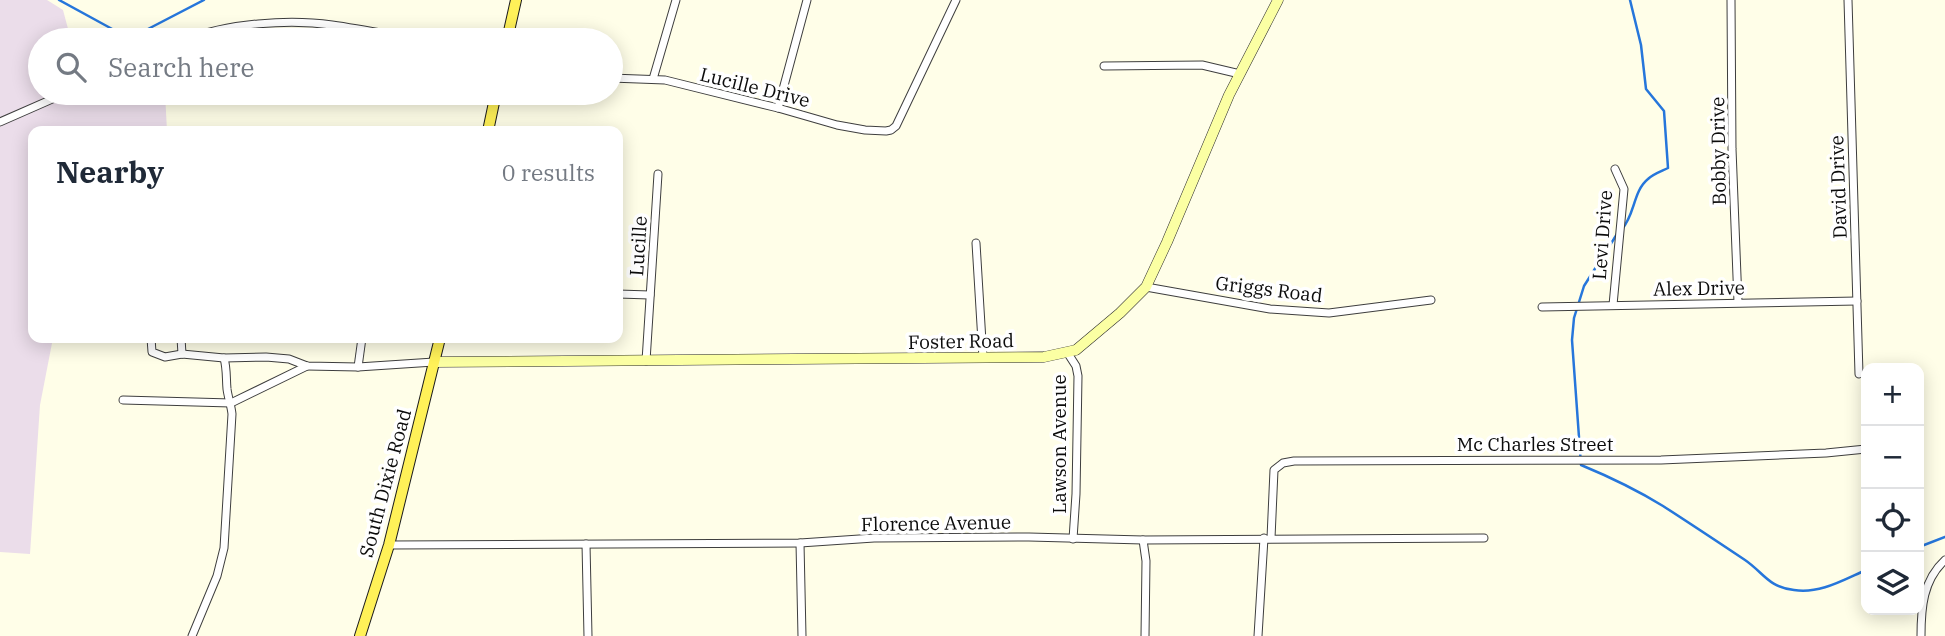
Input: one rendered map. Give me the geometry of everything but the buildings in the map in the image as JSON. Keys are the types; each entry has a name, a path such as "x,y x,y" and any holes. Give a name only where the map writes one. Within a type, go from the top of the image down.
{"main road":[{"path":"510,28 516,0"},
{"path":"489,126 493,105"},
{"name":"South Dixie Road","path":"360,636 389,545 439,343"}],"street":[{"path":"653,79 676,0"},
{"path":"778,108 807,0"},
{"name":"Lucille Drive","path":"623,78 664,80 837,125 865,130 891,130 896,126 956,0"},
{"name":"Foster Road","path":"435,362 1044,358 1076,350 1146,287 1229,95 1278,0"},
{"name":"Bobby Drive","path":"1731,0 1732,149 1738,302"},
{"name":"David Drive","path":"1848,0 1859,374"},
{"path":"233,28 297,23 352,28"},
{"path":"1104,66 1202,65 1240,74"},
{"path":"0,122 39,105"},
{"name":"Levi Drive","path":"1613,305 1624,189 1615,169"},
{"name":"Lucille","path":"646,361 658,174"},
{"path":"976,243 983,358"},
{"name":"Griggs Road","path":"1146,287 1270,309 1329,313 1431,300"},
{"path":"623,294 650,295"},
{"name":"Alex Drive","path":"1542,307 1857,301"},
{"path":"151,343 152,352 164,357 182,354 224,358 266,357 289,359 307,366 358,367 435,362"},
{"path":"181,343 182,354"},
{"path":"358,367 361,343"},
{"name":"Lawson Avenue","path":"1067,352 1076,366 1078,376 1073,539"},
{"path":"192,636 217,576 224,548 231,403 227,393 224,358"},
{"path":"123,400 231,403 307,366"},
{"name":"Mc Charles Street","path":"1267,538 1274,470 1283,463 1294,461 1661,460 1861,450"},
{"name":"Florence Avenue","path":"389,545 800,543 874,538 1029,537 1143,540 1484,538"},
{"path":"1258,636 1267,538"},
{"path":"1143,540 1146,561 1145,636"},
{"path":"800,543 802,636"},
{"path":"586,544 588,636"},
{"path":"1921,636 1921,609 1929,579 1943,561"}],"shaded area":[{"path":"0,0 47,0 63,10 68,28 28,28 28,105 166,105 167,126 28,126 28,343 52,343 40,405 30,554 0,552"}],"waterway":[{"path":"59,0 110,28"},
{"path":"150,28 204,0"},
{"path":"1622,229 1643,184 1668,168 1664,111 1646,89 1641,45 1630,0"},
{"path":"1617,234 1584,286 1574,318 1572,340 1581,465 1663,506 1745,560 1778,586 1794,590 1813,590 1861,572"},
{"path":"1924,545 1945,537"}]}
